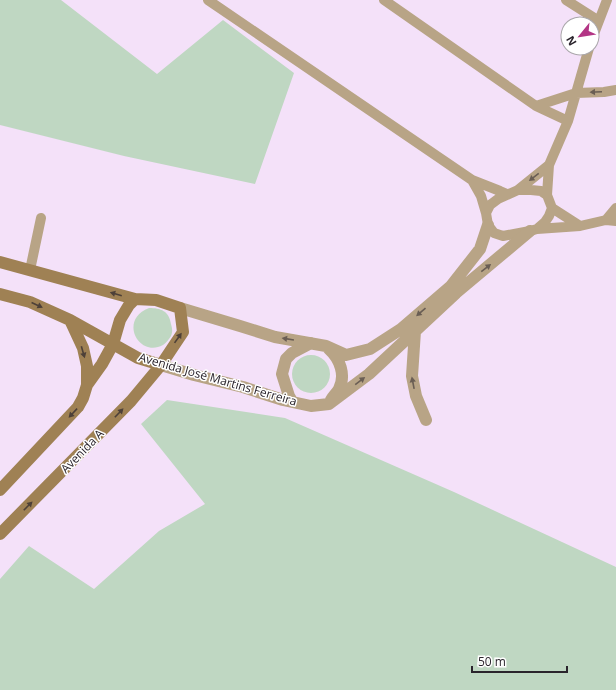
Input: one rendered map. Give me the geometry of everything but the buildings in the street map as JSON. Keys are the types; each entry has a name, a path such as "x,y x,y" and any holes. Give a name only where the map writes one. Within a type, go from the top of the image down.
{"main road":[{"path":"0,262 136,299 156,300 180,308 183,332 161,365"},
{"name":"Avenida José Martins Ferreira","path":"0,294 30,302 70,320 138,358 161,365"},
{"path":"87,385 114,344 120,320 129,305 136,299"},
{"path":"0,490 78,408 83,398 87,385 87,366 83,348 70,320"},
{"name":"Avenida A","path":"0,534 131,401 161,365"}],"street":[{"path":"384,0 536,106 568,121"},
{"path":"566,0 591,16"},
{"path":"600,18 607,0"},
{"path":"214,2 472,180 507,194"},
{"path":"580,226 552,208 547,195 549,165 568,121 587,56"},
{"path":"536,106 576,92 604,92 616,90"},
{"path":"486,213 490,205 507,194 518,190 549,165"},
{"path":"180,308 275,337 326,346 346,355 370,349 401,329 450,286 480,249 488,226 481,196 472,180"},
{"path":"518,190 540,191 547,195"},
{"path":"329,404 369,374 462,288 544,222 549,216 552,208"},
{"path":"606,220 616,208"},
{"path":"30,270 41,218"},
{"path":"488,226 494,233 504,236 512,236 534,230 580,226 606,220 616,221"},
{"path":"415,331 412,376 416,396 426,420"},
{"path":"292,401 282,374 286,359 292,353 311,343"},
{"path":"326,346 340,362 342,371 342,380 339,389 329,404"},
{"name":"Avenida José Martins Ferreira","path":"161,365 278,399 311,406 329,404"}],"green space":[{"path":"0,0 61,0 157,74 223,20 294,73 255,184 124,156 0,125"},
{"path":"149,308 164,311 170,320 172,328 171,336 166,342 163,345 154,348 146,346 140,342 135,336 133,328 135,321 140,314"},
{"path":"307,355 315,355 322,358 327,363 330,374 327,385 322,390 315,393 307,393 300,390 295,385 292,378 292,370 295,363 300,358"},
{"path":"167,400 285,418 454,492 616,567 616,690 0,690 0,579 29,546 94,589 159,531 205,504 141,424"}]}
